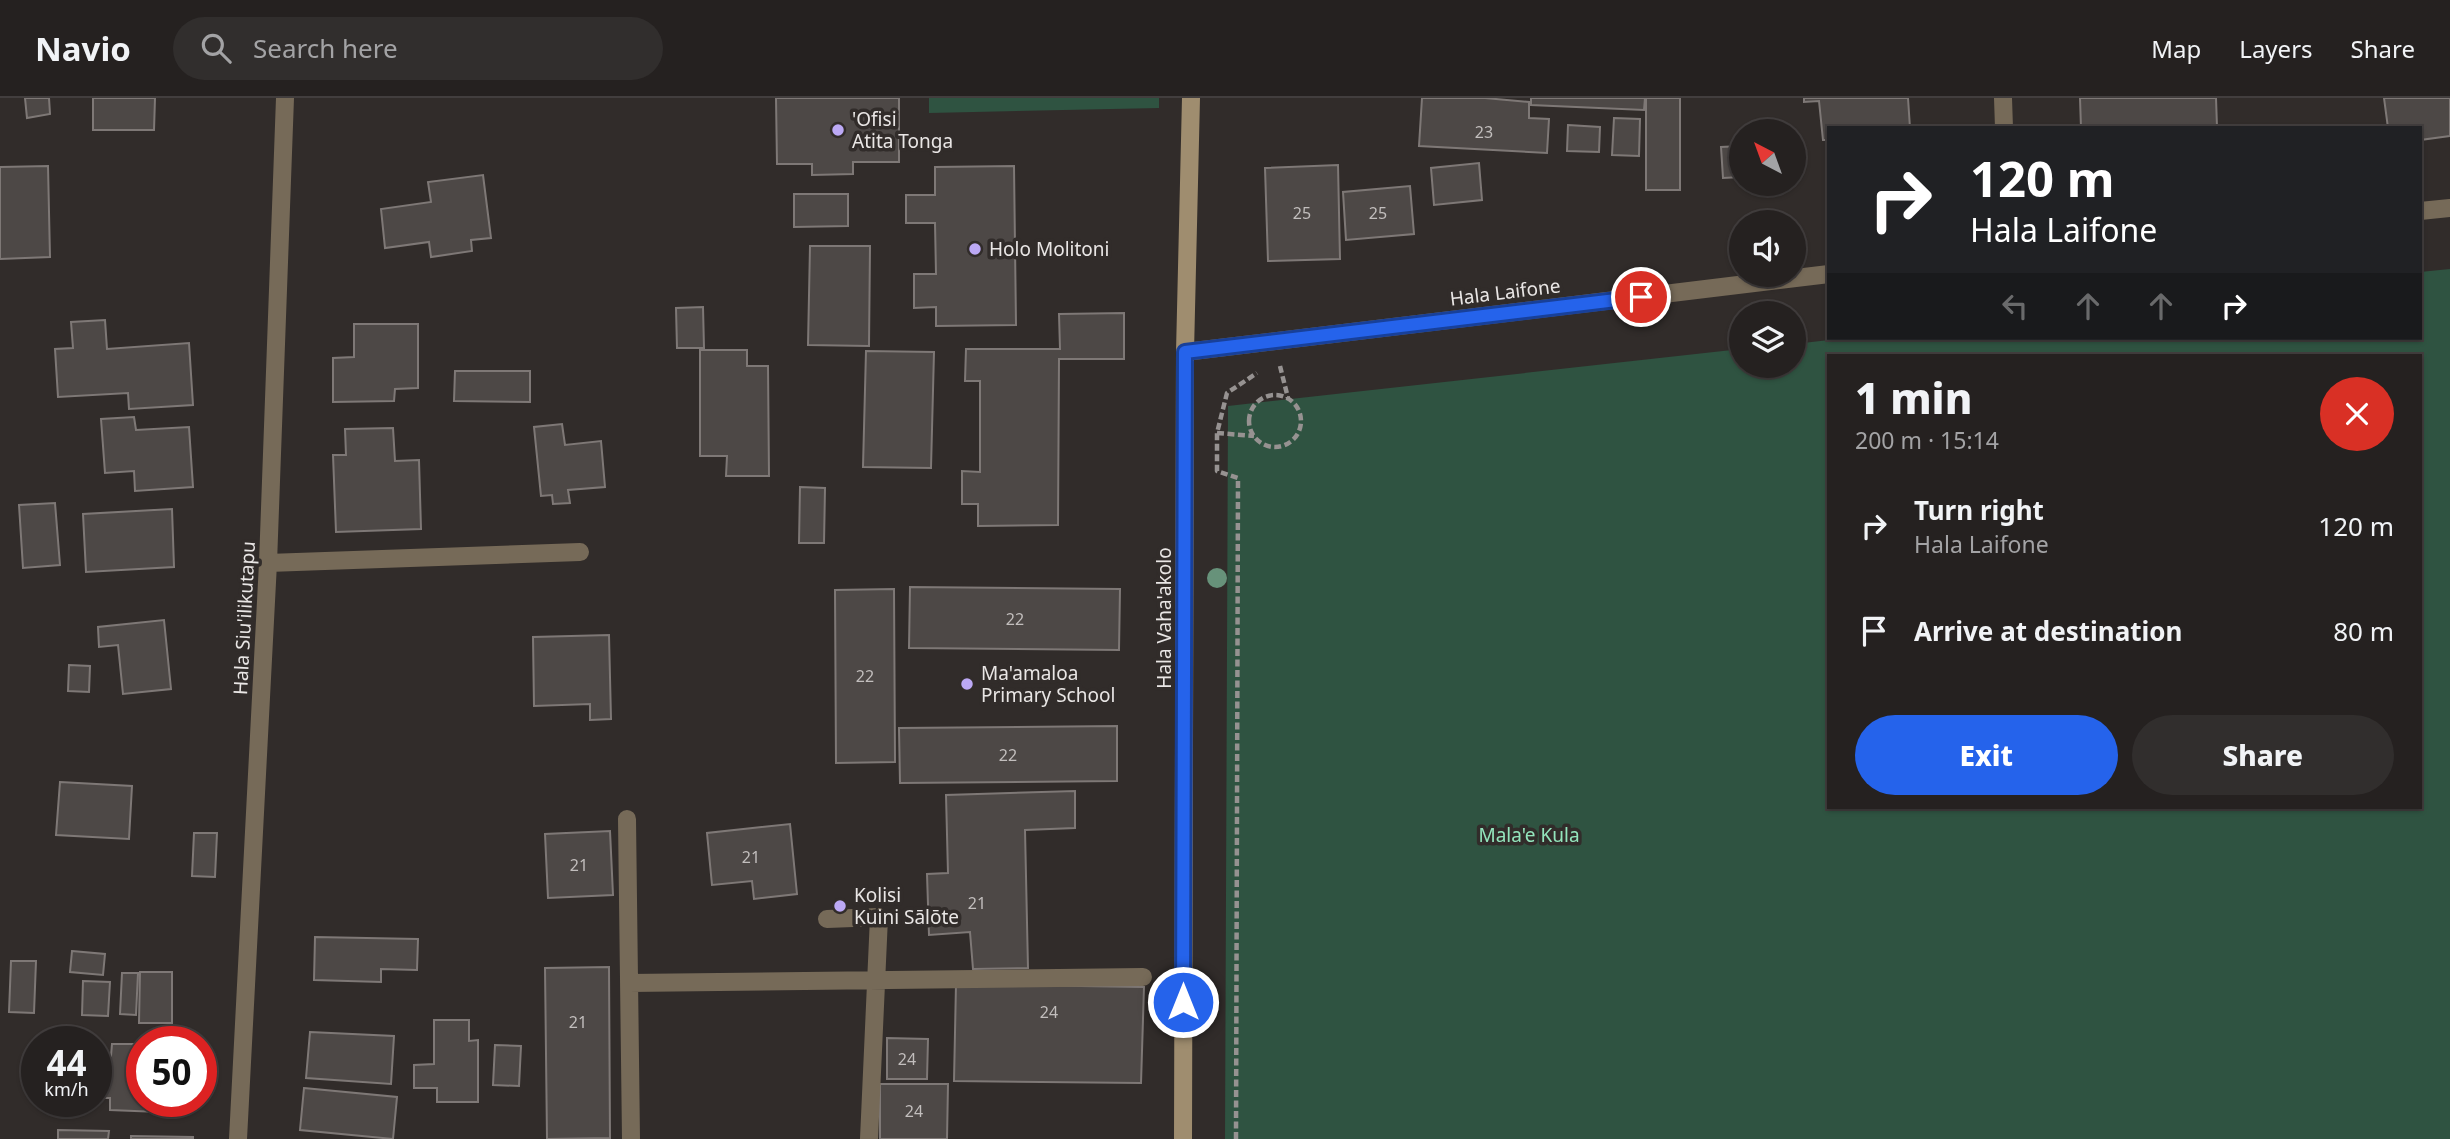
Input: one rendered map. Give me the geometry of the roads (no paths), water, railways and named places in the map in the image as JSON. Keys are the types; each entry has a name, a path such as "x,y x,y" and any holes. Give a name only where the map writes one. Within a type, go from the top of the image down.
{"main road":[{"name":"Hala Vaha'akolo","path":"1183,1139 1185,352 1191,98"}],"street":[{"name":"Hala Siu'ilikutapu","path":"238,1139 268,563 285,98"},
{"path":"2003,98 2004,126"},
{"path":"2422,211 2450,208"},
{"name":"Hala Laifone","path":"1185,352 1827,274"},
{"path":"268,563 580,552"},
{"path":"626,819 631,1139"},
{"path":"827,919 879,917 869,1139"},
{"path":"629,983 1143,977"}],"place":[{"name":"'Ofisi Atita Tonga","path":"838,130"},
{"name":"Holo Molitoni","path":"975,249"},
{"name":"Ma'amaloa Primary School","path":"967,684"},
{"name":"Kolisi Kuini Sālōte","path":"840,906"}],"park label":[{"name":"Mala'e Kula","path":"1529,835"}]}
